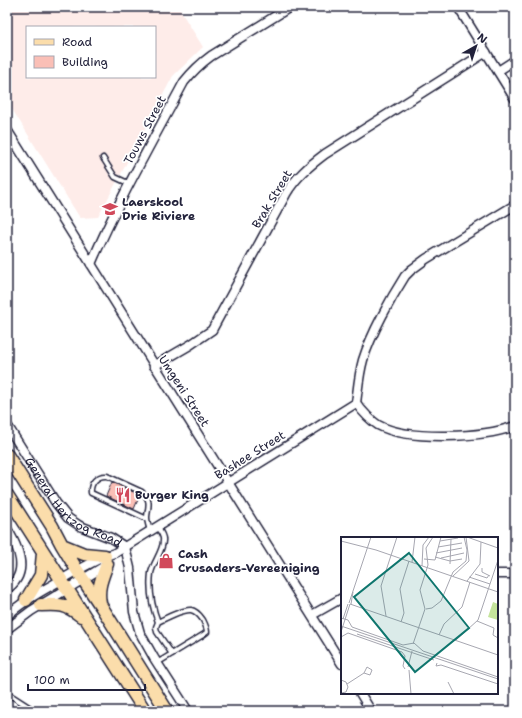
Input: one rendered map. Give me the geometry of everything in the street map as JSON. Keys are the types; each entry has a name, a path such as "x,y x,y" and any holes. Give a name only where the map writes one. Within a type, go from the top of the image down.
{"main road":[{"name":"General Hertzog Road","path":"7,455 52,526 80,575 166,711"},
{"path":"7,495 145,711"},
{"path":"62,545 84,554 109,558 99,587 101,606"},
{"path":"26,600 41,575 43,553"},
{"path":"41,605 55,604 67,606 87,620"}],"street":[{"name":"Touws Street","path":"91,264 100,242 130,184 189,75 211,56 290,7"},
{"path":"458,7 515,99"},
{"name":"Brak Street","path":"154,366 212,330 286,194 294,181 305,170 325,154 486,52"},
{"path":"498,71 515,60"},
{"name":"Umgeni Street","path":"7,130 341,662"},
{"path":"515,205 426,259 405,276 380,322 364,358 356,403 362,412 379,425 395,431 414,434 438,436 484,433 515,426"},
{"name":"Bashee Street","path":"64,585 356,403"},
{"name":"General Hertzog Road","path":"7,425 56,503 68,518 80,526 111,538 125,548 130,568 134,612 137,626 157,663 188,711"},
{"path":"7,529 18,547 20,561 18,576 7,590"},
{"path":"498,574 515,574"},
{"path":"7,616 26,600 64,585"},
{"path":"7,630 23,616 41,605 64,585"},
{"path":"312,615 341,599"},
{"path":"361,694 371,711"}],"lane":[{"path":"104,158 110,171 115,177 130,184"},
{"path":"147,519 149,507 148,499 142,492 107,476 102,476 96,479 91,488 91,493 147,519 154,529 162,536 163,542 151,572 150,591 158,622 156,627 157,632 172,654"},
{"path":"157,663 207,632 207,629 200,616 191,610 158,622"},
{"path":"7,693 35,711"}],"shaded area":[{"path":"9,7 178,7 203,47 173,76 98,217 80,218 7,101 7,9"}],"building":[{"name":"Burger King","path":"112,482 140,495 134,509 106,496"}],"place":[{"name":"Laerskool Drie Riviere","path":"110,209"},
{"name":"Burger King","path":"123,495"},
{"name":"Cash Crusaders-Vereeniging","path":"166,561"}]}
